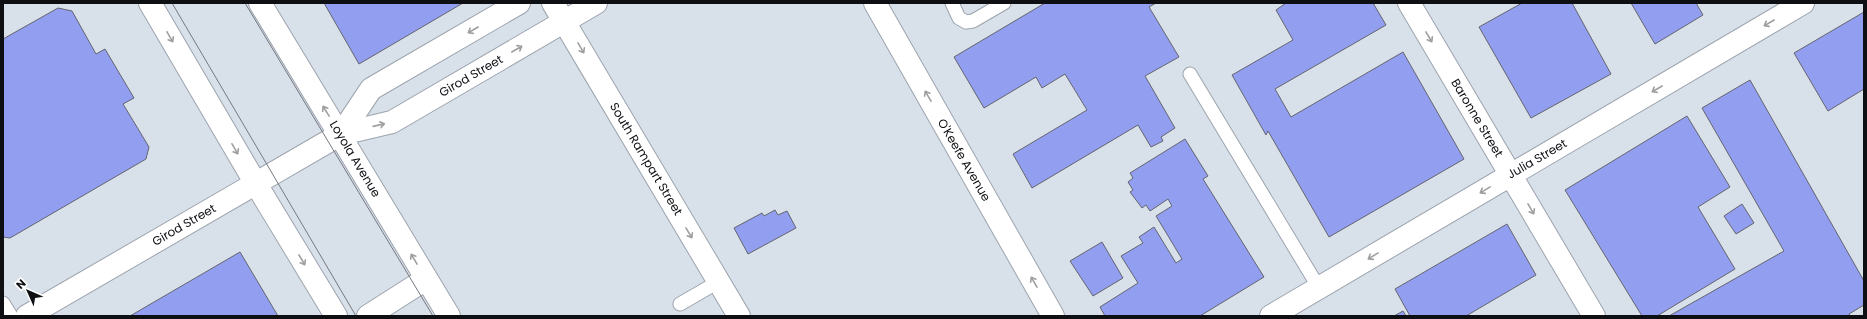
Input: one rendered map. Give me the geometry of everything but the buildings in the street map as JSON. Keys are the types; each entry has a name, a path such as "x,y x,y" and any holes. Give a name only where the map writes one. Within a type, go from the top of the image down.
{"street":[{"path":"150,3 256,184 336,316"},
{"name":"Loyola Avenue","path":"260,3 341,134 449,316"},
{"name":"Girod Street","path":"341,134 372,89 519,3"},
{"name":"South Rampart Street","path":"554,3 739,316"},
{"name":"Girod Street","path":"27,316 341,134 392,122 596,3"},
{"name":"Baronne Street","path":"1409,3 1594,316"},
{"name":"Julia Street","path":"1271,316 1801,3"},
{"name":"O'Keefe Avenue","path":"881,5 1053,316"},
{"path":"368,316 426,279"}],"lane":[{"path":"952,3 959,18 966,22 973,21 1004,3"},
{"path":"1190,74 1319,288"},
{"path":"680,304 718,282"},
{"path":"3,303 11,316"}],"tram line":[{"path":"172,3 356,316"},
{"path":"245,3 433,316"}]}
